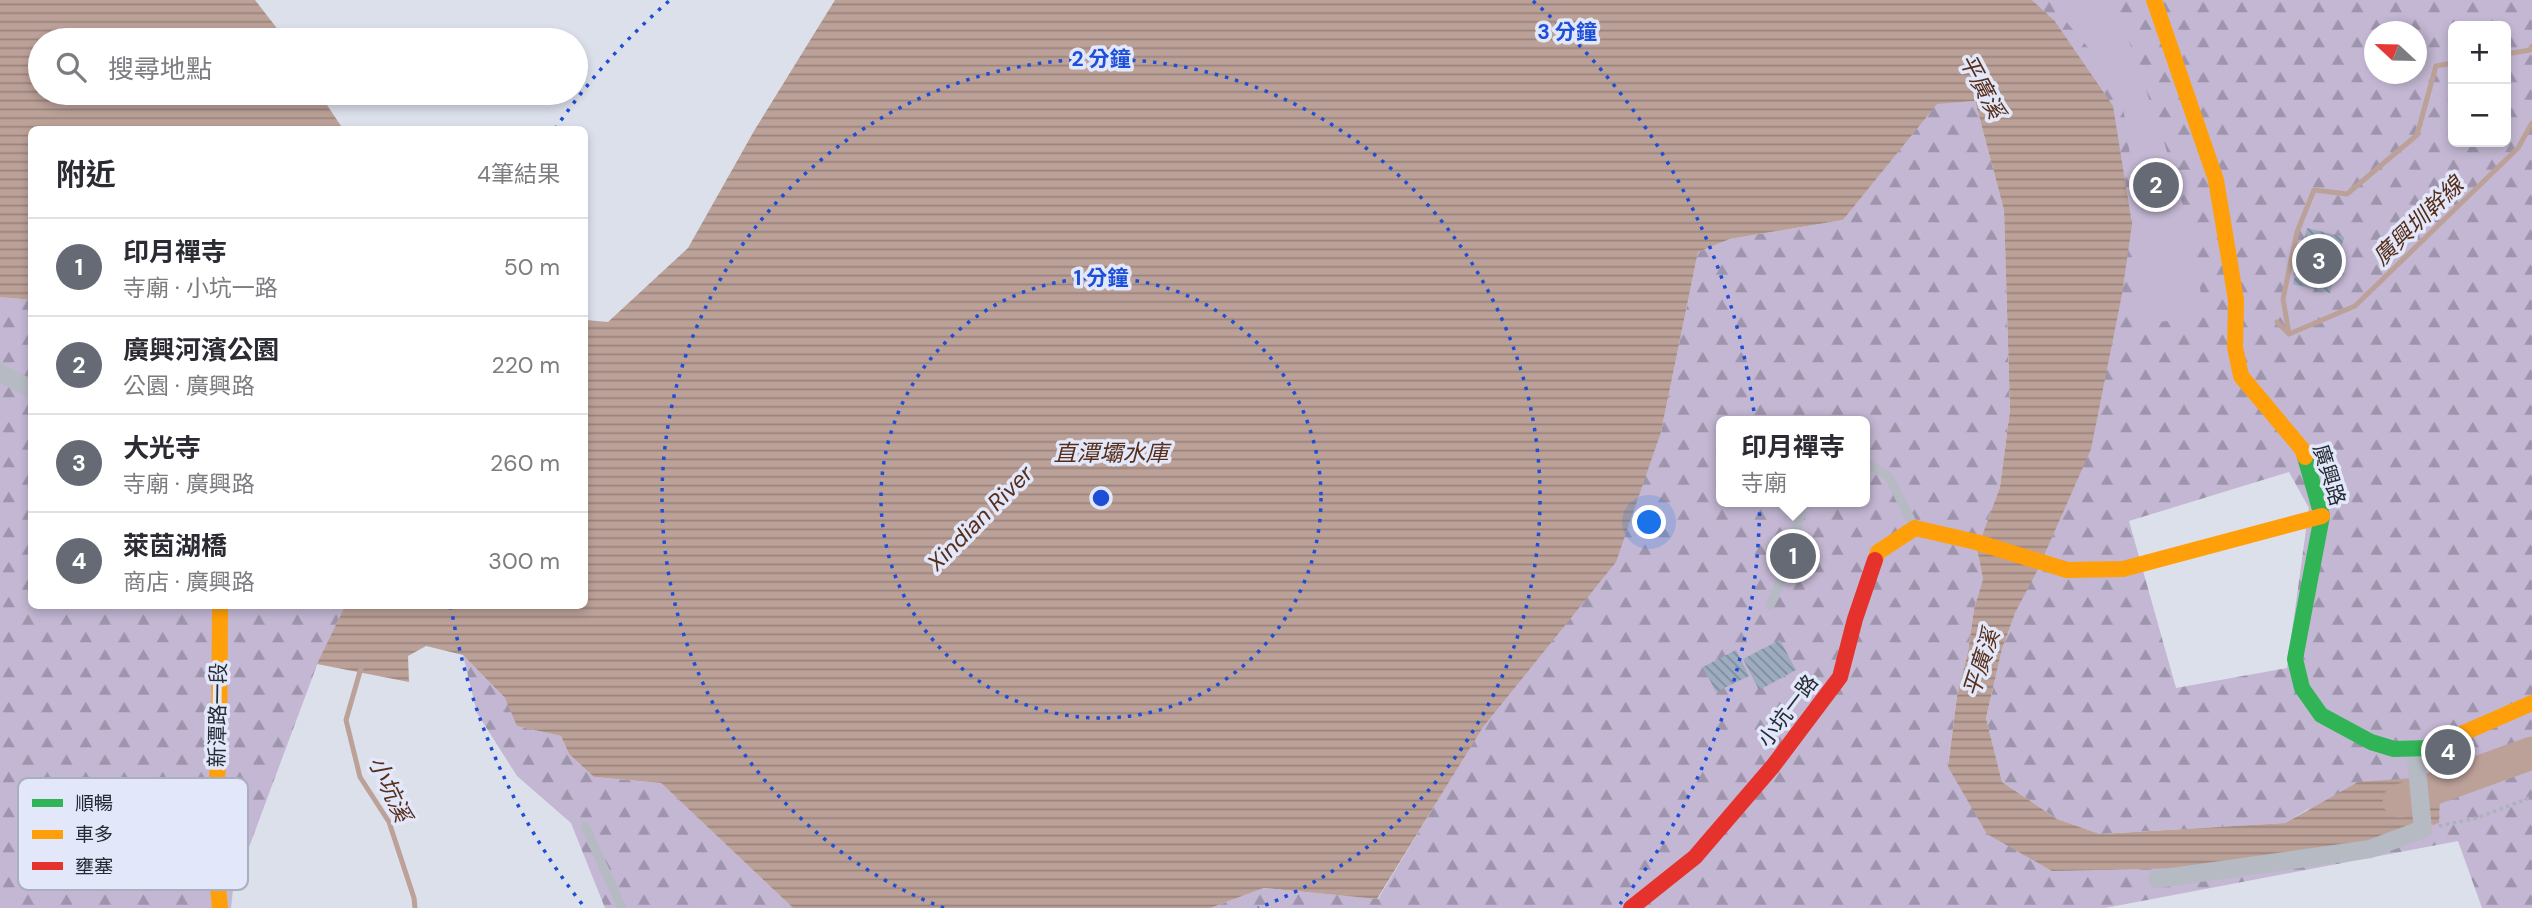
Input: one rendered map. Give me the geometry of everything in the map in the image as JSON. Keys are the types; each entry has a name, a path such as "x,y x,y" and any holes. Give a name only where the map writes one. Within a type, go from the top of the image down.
{"street":[{"name":"廣興路","path":"2154,0 2216,180 2236,300 2235,347 2241,376 2302,449 2322,516 2295,659 2302,688 2321,715 2371,742 2415,757 2532,704"},
{"path":"0,373 28,388"},
{"path":"1915,528 1976,542 2067,570 2123,569 2322,516"},
{"name":"小坑一路","path":"1631,908 1695,857 1773,766 1840,677 1855,619 1878,552 1915,528"},
{"name":"新潭路一段","path":"217,778 220,609"},
{"path":"2157,879 2370,849 2423,829 2415,757"},
{"name":"新潭路一段","path":"218,890 220,908"}],"lane":[{"path":"1870,465 1889,477 1915,528"},
{"path":"1770,605 1790,560 1802,507"},
{"path":"585,826 622,908"}],"path":[{"path":"2423,829 2477,818 2532,797"}],"green space":[{"path":"2032,0 2532,0 2532,908 2482,908 2458,841 2105,908 1210,908 1264,888 1378,899 1661,432 1698,252 1730,239 1843,220 1937,103 1975,101 2004,210 2010,410 2000,487 1977,549 1983,579 1974,609 1968,652 1957,696 1948,766 2052,871 2439,823 2440,776 2308,809 2285,823 2100,834 2057,819 2002,782 1986,718 2002,649 2016,611 2054,20","holes":["2289,472 2309,508 2287,668 2176,688 2129,521"]},
{"path":"2048,0 2112,0 2120,15 2165,145 2194,243 2204,317 2132,325 2140,225 2122,100 2095,56"},
{"path":"0,297 28,300 28,609 344,609 317,665 248,850 248,778 18,778 18,890 233,890 231,908 0,908"},
{"path":"463,655 505,698 518,726 561,736 569,754 594,777 661,783 793,908 605,908 571,823 517,776 477,713"}],"water":[{"path":"0,0 255,0 277,28 28,28 28,105 327,105 341,126 28,126 28,300 0,297"},
{"name":"直潭壩水庫","path":"835,0 2032,0 2054,20 2113,106 2132,224 2122,294 2091,449 2038,569 2016,611 2002,649 1986,718 2002,782 2057,819 2100,834 2285,823 2358,782 2441,776 2439,823 2380,842 2227,867 2052,871 1987,834 1948,767 1957,696 1968,652 1974,609 1983,579 1977,549 2000,487 2010,410 2004,210 1975,101 1937,104 1843,220 1730,239 1698,252 1661,432 1616,562 1483,727 1377,899 1264,888 1210,908 793,908 661,783 594,777 569,754 561,736 517,726 505,698 463,655 426,646 408,656 409,682 317,664 344,609 588,609 588,320 608,322 688,248 754,131"}],"building":[{"path":"2307,228 2344,237 2330,293 2293,284"},
{"path":"1780,640 1796,670 1759,690 1743,659"},
{"path":"1736,650 1749,676 1716,692 1703,667"}],"waterway":[{"path":"2511,53 2530,50 2532,46"},
{"path":"2289,334 2283,299 2297,232 2314,190 2347,194 2417,135 2436,66 2448,64"},
{"name":"廣興圳幹線","path":"2277,322 2289,334 2355,306 2518,148 2532,123"},
{"name":"小坑溪","path":"361,668 346,720 360,777 389,822 415,908"},
{"name":"平廣溪","path":"2399,801 2532,753"}],"traffic: fast":[{"path":"2305,457 2322,516 2295,659 2302,688 2321,715 2371,742 2394,749 2429,748"}],"traffic: slow":[{"path":"2154,0 2216,180 2236,300 2235,347 2241,376 2302,449 2305,457"},
{"path":"1875,560 1878,552 1915,528 1976,542 2067,570 2123,569 2322,516"},
{"path":"217,778 220,609"},
{"path":"2429,748 2532,703"},
{"path":"218,890 220,908"}],"traffic: jam":[{"path":"1631,908 1695,857 1773,766 1840,677 1855,619 1875,560"}],"place":[{"name":"廣興河濱公園","path":"2156,185"},
{"name":"大光寺","path":"2319,261"},
{"name":"印月禪寺","path":"1793,556"},
{"name":"萊茵湖橋","path":"2448,752"}],"water label":[{"name":"Xindian River","path":"980,518"}]}
